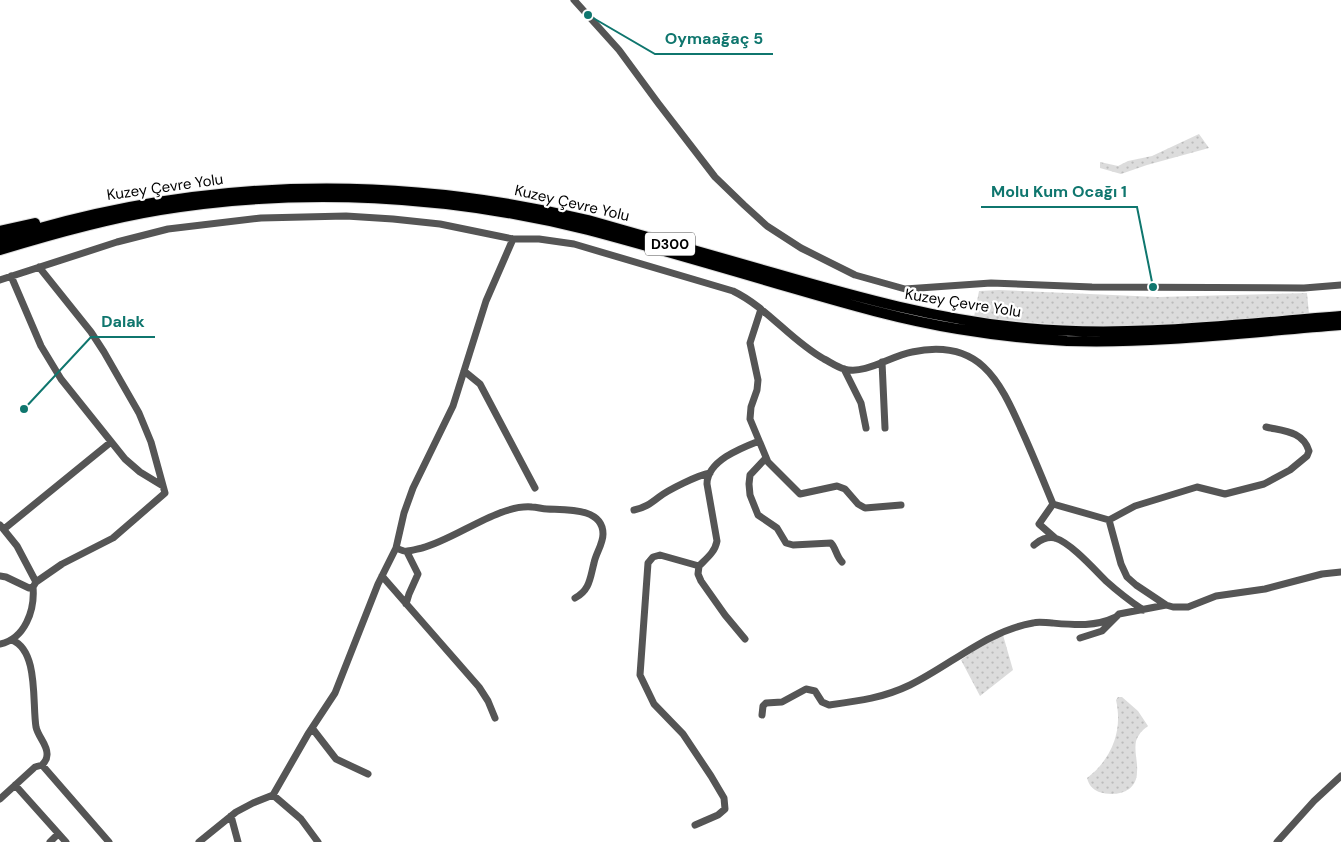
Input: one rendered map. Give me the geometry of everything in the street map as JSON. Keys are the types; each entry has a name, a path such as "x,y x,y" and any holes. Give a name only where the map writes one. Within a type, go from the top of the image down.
{"highway":[{"name":"Kuzey Çevre Yolu","path":"0,240 93,213 216,193 312,188 382,190 473,198 535,208 588,220 869,300 961,320 1069,331 1191,328 1341,316"},
{"name":"Kuzey Çevre Yolu","path":"0,250 93,224 160,210 218,203 313,197 390,200 459,206 541,219 635,243 868,310 958,329 1068,341 1125,340 1341,325"},
{"path":"0,231 90,210 156,202"},
{"path":"0,256 93,224"}],"street":[{"path":"574,0 619,50 715,177 766,226 801,248 855,275 905,289 991,283 1100,287 1304,288 1341,285"},
{"path":"0,280 151,233 185,227 275,217 339,216 392,218 464,228 512,239 546,240 585,246 726,288 747,298 800,343 844,369 865,369 909,352 939,349 960,353 974,360 986,368 997,381 1012,409 1053,504"},
{"path":"199,842 231,816 248,805 273,794 335,692 382,576 396,548 402,519 413,488 447,420 486,301 512,239"},
{"path":"0,576 27,587 34,585 62,564 113,538 165,493 144,423 104,352 77,313 39,267"},
{"path":"11,276 38,339 54,369 110,442 133,467 163,486"},
{"path":"761,309 750,343 758,380 757,390 750,407 750,419 768,462 800,494 837,486 845,489 858,504 865,508 901,505"},
{"path":"882,362 885,428"},
{"path":"844,369 861,403 866,428"},
{"path":"464,371 480,384 535,488"},
{"path":"1053,504 1109,520 1136,506 1197,487 1225,494 1254,487 1282,475 1307,456 1309,451 1295,433 1266,427"},
{"path":"745,639 725,616 701,581 698,574 698,566 712,553 717,541 707,484 710,473 728,456 759,441"},
{"path":"0,644 12,640 30,616 34,585 17,546 2,527 110,442"},
{"path":"766,458 752,472 749,481 750,495 758,514 777,528 786,543 790,545 831,543 836,555 842,562"},
{"path":"634,510 649,505 659,497 698,476 710,473"},
{"path":"1053,504 1039,524 1091,564 1113,587 1143,610"},
{"path":"396,548 406,552 431,545 511,509 531,507 586,513 595,517 600,523 603,537 594,560 589,584 575,598"},
{"path":"1109,520 1119,559 1128,577 1136,585 1166,605 1179,608 1188,607 1216,596 1265,589 1322,574 1341,572"},
{"path":"1034,545 1044,539 1055,538"},
{"path":"406,552 418,574 406,604"},
{"path":"695,825 718,815 725,809 724,798 683,734 654,704 640,675 649,561 653,557 660,555 698,566"},
{"path":"382,576 480,686 495,718"},
{"path":"762,715 763,706 766,703 782,702 806,688 815,691 822,702 829,705 878,698 912,684 990,638 1026,624 1036,622 1086,626 1104,622 1119,614 1166,605"},
{"path":"1080,638 1102,631 1116,616"},
{"path":"0,799 36,766 42,765 46,761 47,754 45,745 38,737 33,674 23,649 19,643 12,640"},
{"path":"312,728 336,759 368,774"},
{"path":"42,765 109,842"},
{"path":"1277,842 1314,801 1341,776"},
{"path":"15,785 66,842"},
{"path":"273,794 301,819 318,842"},
{"path":"231,816 238,842"},
{"path":"50,842 58,834"}],"shaded area":[{"path":"1199,134 1209,148 1121,174 1100,168 1100,162 1118,166 1128,161 1152,156"},
{"path":"999,290 1158,297 1307,293 1309,314 1188,324 1115,327 1062,325 974,317 979,291"},
{"path":"1003,635 1013,670 980,696 961,660 982,645"},
{"path":"1118,697 1122,697 1138,711 1148,726 1140,733 1136,741 1137,772 1133,785 1124,792 1112,794 1099,792 1090,785 1087,778 1103,762 1114,744 1118,723 1116,700"}],"place":[{"name":"Oymaağaç 5","path":"588,15"},
{"name":"Molu Kum Ocağı 1","path":"1153,287"},
{"name":"Dalak","path":"24,409"}]}
